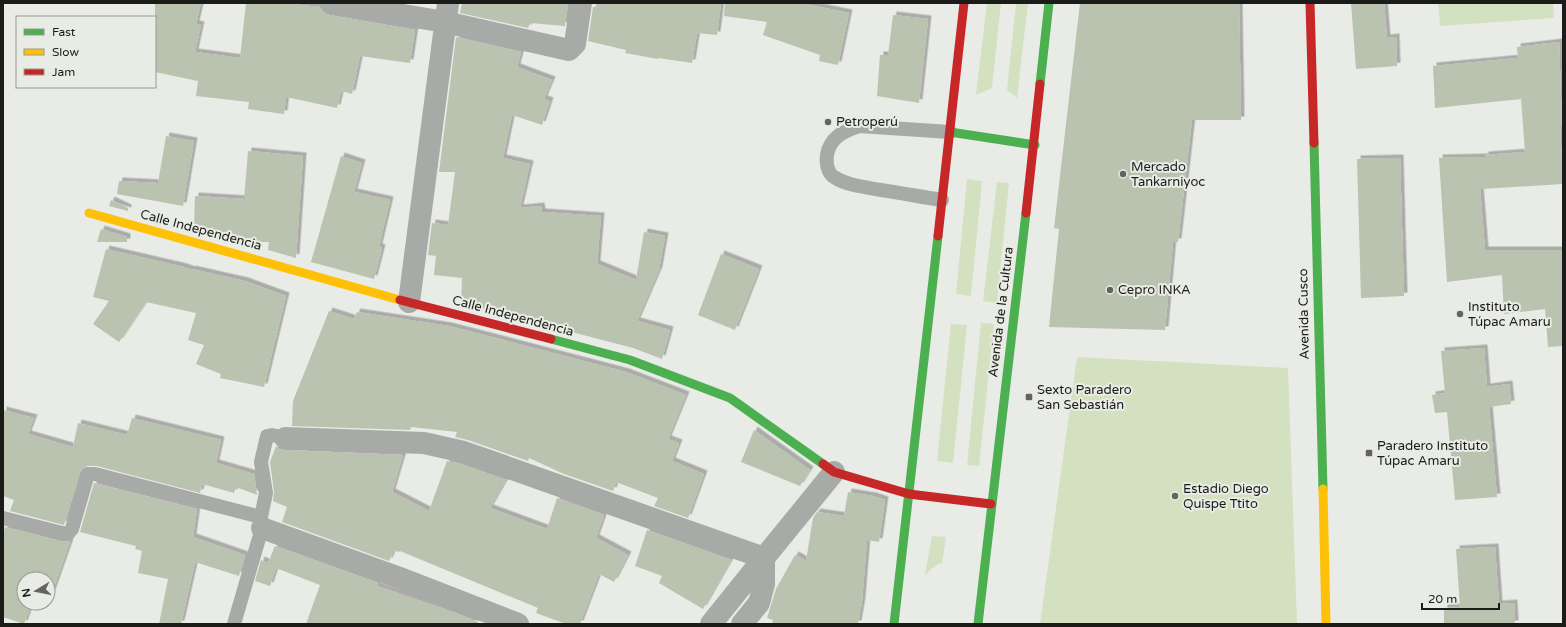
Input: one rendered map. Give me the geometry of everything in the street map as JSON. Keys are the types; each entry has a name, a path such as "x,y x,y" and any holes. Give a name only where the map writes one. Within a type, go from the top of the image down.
{"main road":[{"path":"894,624 964,3"},
{"name":"Avenida de la Cultura","path":"978,624 991,504 1035,145 1049,3"},
{"name":"Avenida Cusco","path":"1310,3 1326,624"},
{"path":"950,132 1035,145"},
{"name":"Calle Independencia","path":"89,213 409,302 630,360 730,398 834,472 908,494 991,504"}],"street":[{"path":"331,3 447,12 569,50 575,44 581,3"},
{"path":"409,302 447,12"},
{"path":"285,438 424,443 464,452 764,558"},
{"path":"711,624 834,472"},
{"path":"261,522 518,624"},
{"path":"742,624 759,603 764,584 764,558"}],"lane":[{"path":"942,200 851,184 833,176 827,167 827,155 831,142 837,136 859,126 950,132"},
{"path":"234,624 261,522 266,493 260,462 265,442 267,436 272,435 285,438"},
{"path":"3,518 68,534 72,529 88,474 102,476 261,522"}],"green space":[{"path":"987,3 1001,3 992,88 976,95"},
{"path":"1016,3 1028,3 1017,98 1007,90"},
{"path":"1438,3 1553,3 1554,18 1440,26"},
{"path":"967,179 982,181 971,296 956,294"},
{"path":"997,182 1009,183 997,303 983,301"},
{"path":"981,323 994,324 979,466 967,465"},
{"path":"951,324 967,325 953,463 937,461"},
{"name":"Estadio Diego Quispe Ttito","path":"1077,357 1288,368 1297,624 1040,624"},
{"path":"932,536 946,537 942,563 935,566 925,575"}],"building":[{"path":"155,3 201,3 196,24 201,25 195,52 240,58 246,3 283,3 319,7 323,12 329,15 415,30 410,63 360,56 352,94 341,91 337,108 286,97 284,114 248,109 249,102 196,96 198,81 156,72"},
{"path":"462,3 568,3 565,26 530,23 528,28 460,13"},
{"path":"597,3 721,3 717,35 697,33 692,63 625,53 626,50 588,41 593,7 596,7"},
{"path":"725,3 800,3 849,13 838,65 819,61 820,55 763,35 767,22 724,16"},
{"name":"Mercado Tankarniyoc","path":"1080,3 1239,3 1241,120 1192,120 1178,242 1173,242 1165,330 1049,327 1059,229 1054,228"},
{"path":"1351,3 1384,3 1387,38 1396,37 1397,66 1356,69"},
{"path":"893,15 928,19 919,103 877,96 880,55 888,55"},
{"path":"456,37 521,52 517,67 552,80 544,99 550,101 542,125 512,115 503,158 530,164 520,208 541,206 542,212 601,216 597,264 636,280 644,232 665,236 659,270 637,321 670,330 662,359 633,348 461,303 462,278 434,275 436,256 428,255 432,223 448,225 455,172 439,172"},
{"path":"1559,42 1562,125 1560,126 1563,184 1480,189 1485,250 1563,250 1563,346 1548,347 1545,309 1504,314 1502,275 1447,282 1439,158 1485,157 1485,155 1525,152 1521,99 1435,108 1433,66 1518,58 1517,47"},
{"path":"166,136 194,141 183,206 117,194 119,181 158,183"},
{"path":"248,151 303,156 296,258 268,250 269,242 240,242 194,229 195,196 244,199"},
{"path":"341,156 362,163 354,192 390,200 379,247 382,248 374,279 311,262"},
{"path":"1400,158 1404,296 1361,298 1357,159"},
{"path":"111,200 128,208 128,211 109,206"},
{"path":"101,229 127,237 127,242 97,242"},
{"path":"106,249 245,281 286,296 264,387 220,378 221,374 196,364 204,345 188,340 196,313 146,302 119,342 93,324 109,301 93,297"},
{"path":"721,254 759,269 735,330 698,315"},
{"path":"329,311 354,319 357,312 449,326 626,372 686,395 668,439 679,443 672,461 704,474 688,518 654,506 658,498 616,482 613,491 564,474 529,458 528,461 468,440 455,437 457,432 411,427 410,430 292,426 293,401"},
{"path":"1484,348 1487,387 1509,384 1511,404 1489,407 1497,497 1455,500 1447,412 1435,413 1432,395 1445,393 1441,351"},
{"path":"3,410 34,418 28,434 73,447 78,423 127,435 132,418 221,440 216,463 254,474 257,495 236,487 234,493 202,484 200,493 97,466 88,466 83,468 80,472 64,525 10,511 14,500 3,496"},
{"path":"754,430 810,470 800,486 741,462"},
{"path":"276,446 279,449 285,450 403,455 392,492 429,511 447,461 461,464 506,480 490,508 547,529 557,498 604,515 596,538 628,555 614,582 599,574 580,624 566,624 536,613 538,608 400,551 394,550 389,561 282,522 287,507 273,501 274,492 270,462"},
{"path":"94,483 197,509 193,537 245,555 239,576 195,562 181,624 159,624 168,579 138,573 142,551 135,549 136,546 80,532"},
{"path":"848,492 873,496 885,500 879,542 867,540 862,601 858,624 772,624 773,620 767,618 776,589 795,555 806,561 813,518 817,512 844,516"},
{"path":"5,527 60,541 70,542 56,582 56,571 16,571 16,611 29,611 24,624 3,617 3,534"},
{"path":"647,530 731,560 703,609 659,583 662,576 635,566"},
{"path":"275,546 378,583 377,586 478,622 477,624 306,624 320,585 276,568 270,586 255,581 261,560 268,563"},
{"path":"1495,547 1499,604 1514,603 1515,624 1444,624 1444,608 1460,607 1456,549"}],"traffic: fast":[{"path":"1040,84 1049,3"},
{"path":"950,132 1035,145"},
{"path":"1314,143 1323,489"},
{"path":"978,624 1026,213"},
{"path":"894,624 938,236"},
{"path":"551,339 630,360 730,398 823,464"}],"traffic: slow":[{"path":"89,213 400,300"},
{"path":"1323,489 1326,624"}],"traffic: jam":[{"path":"938,236 964,3"},
{"path":"1310,3 1314,143"},
{"path":"1026,213 1040,84"},
{"path":"400,300 551,339"},
{"path":"823,464 834,472 909,494 991,504"}],"place":[{"name":"Petroperú","path":"828,122"},
{"name":"Mercado Tankarniyoc","path":"1123,174"},
{"name":"Cepro INKA","path":"1110,290"},
{"name":"Instituto Túpac Amaru","path":"1460,314"},
{"name":"Sexto Paradero San Sebastián","path":"1029,397"},
{"name":"Paradero Instituto Túpac Amaru","path":"1369,453"},
{"name":"Estadio Diego Quispe Ttito","path":"1175,496"}]}
